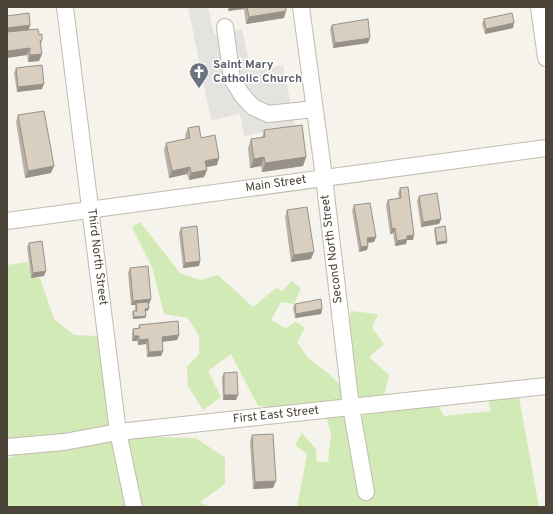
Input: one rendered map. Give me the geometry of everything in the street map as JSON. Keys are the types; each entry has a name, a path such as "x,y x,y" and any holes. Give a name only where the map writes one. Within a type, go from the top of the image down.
{"street":[{"name":"Third North Street","path":"65,7 118,432 134,507"},
{"name":"Second North Street","path":"301,7 324,177 351,407 366,492"},
{"path":"539,7 546,58"},
{"path":"225,27 232,78 242,96 253,106 268,114 314,109"},
{"name":"Main Street","path":"7,221 546,148"},
{"name":"First East Street","path":"7,447 64,442 118,432 546,386"}],"green space":[{"path":"140,222 180,273 200,280 218,275 253,307 276,288 282,291 292,281 301,288 294,304 281,302 271,320 286,328 296,322 305,328 297,342 308,358 329,374 340,385 354,419 369,413 346,373 344,350 351,311 378,314 372,328 384,344 369,357 389,375 384,396 434,399 444,416 491,411 486,393 518,392 539,507 297,507 307,454 295,445 302,433 316,449 317,462 328,462 331,435 327,419 282,408 258,406 231,354 208,371 221,397 203,410 188,386 187,367 199,354 199,336 188,318 164,314 152,267 132,227"},
{"path":"28,262 31,278 40,278 54,319 74,335 98,336 110,422 101,434 7,446 7,265"},
{"path":"102,436 196,438 225,458 225,484 200,502 209,507 7,507 7,458 14,457 7,451"}],"shaded area":[{"path":"188,7 208,7 214,35 242,29 251,71 283,65 295,125 244,136 240,114 211,120"}],"building":[{"path":"247,7 286,7 286,11 249,17"},
{"path":"29,13 30,25 7,28 7,16"},
{"path":"512,13 514,23 486,29 484,19"},
{"path":"368,19 370,38 335,43 332,25"},
{"path":"38,29 39,35 42,34 42,40 40,41 42,54 30,55 30,48 7,51 7,32"},
{"path":"42,65 44,84 18,87 16,68"},
{"path":"44,111 54,166 28,171 18,115"},
{"path":"302,125 306,157 265,163 264,157 254,159 251,139 265,137 264,130"},
{"path":"199,126 201,138 215,135 219,158 205,161 207,170 191,173 190,167 172,171 166,143 190,138 188,128"},
{"path":"408,187 414,235 407,236 407,239 397,241 395,228 392,229 388,200 401,198 400,188"},
{"path":"437,193 441,219 423,222 419,196"},
{"path":"370,203 376,237 367,238 368,246 361,247 354,205"},
{"path":"307,207 314,252 294,255 287,210"},
{"path":"197,226 200,261 185,263 181,228"},
{"path":"445,226 447,241 437,242 435,228"},
{"path":"42,241 46,271 33,273 29,243"},
{"path":"148,266 151,299 133,301 130,268"},
{"path":"321,299 322,309 296,314 295,304"},
{"path":"148,302 149,308 145,309 146,316 134,317 133,311 137,311 136,303"},
{"path":"178,321 179,335 162,337 163,351 149,352 148,339 139,340 139,336 134,336 133,329 140,328 139,325"},
{"path":"237,372 238,395 224,395 224,373"},
{"path":"273,434 276,481 255,482 252,435"}],"place":[{"name":"Saint Mary Catholic Church","path":"199,89"}]}
